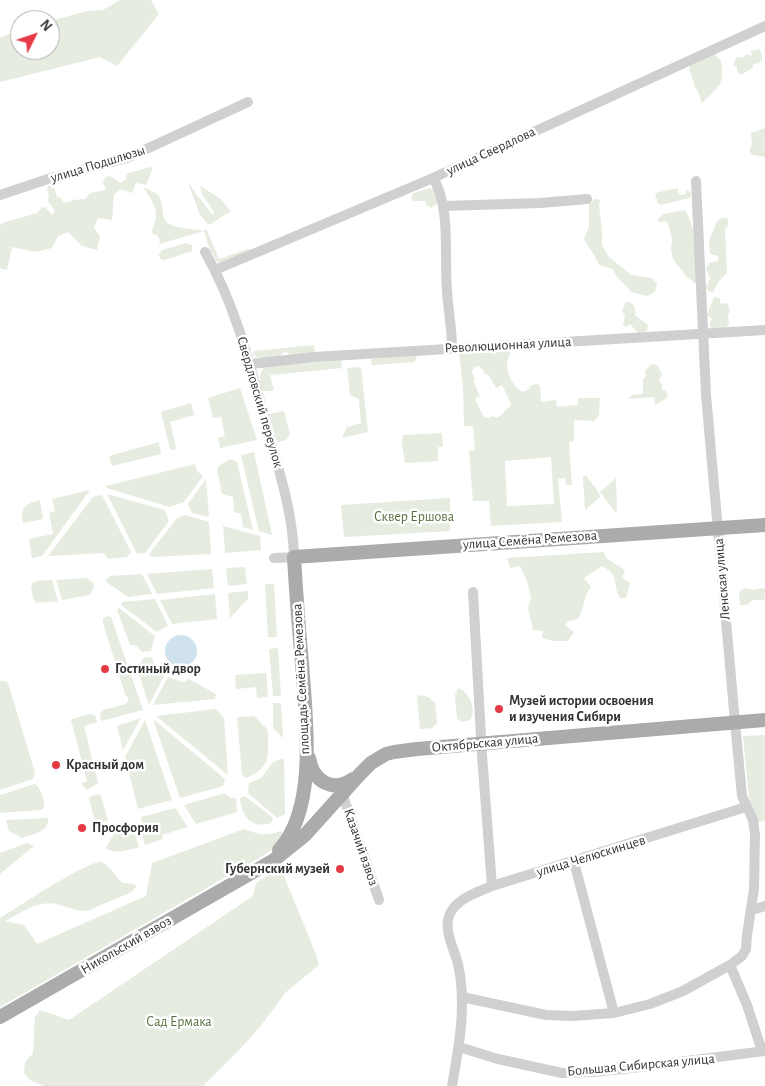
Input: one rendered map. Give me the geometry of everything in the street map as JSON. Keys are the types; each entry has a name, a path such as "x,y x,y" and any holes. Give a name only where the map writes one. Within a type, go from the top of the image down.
{"main road":[{"name":"улица Семёна Ремезова","path":"294,557 765,525"},
{"name":"площадь Семёна Ремезова","path":"252,873 284,844 291,832 303,792 307,750 294,557"},
{"name":"Октябрьская улица","path":"252,873 296,844 360,774 378,758 394,752 765,720"},
{"path":"307,750 312,770 316,776 327,784 344,784 360,774"},
{"name":"Никольский взвоз","path":"0,1016 252,873"}],"street":[{"name":"улица Свердлова","path":"215,270 433,178 765,26"},
{"name":"улица Подшлюзы","path":"0,195 51,178 128,158 248,102"},
{"path":"433,178 439,186 444,206 447,292 452,348"},
{"name":"Ленская улица","path":"462,998 546,1015 572,1016 633,1009 662,1000 689,988 730,965 742,956 746,949 754,889 755,834 753,820 742,796 735,722 706,395 696,181"},
{"path":"444,206 540,203 588,199"},
{"name":"Свердловский переулок","path":"205,252 215,270 251,364 287,501 294,540 294,557"},
{"name":"Революционная улица","path":"251,364 314,356 765,330"},
{"path":"274,558 294,557"},
{"path":"473,592 492,886"},
{"name":"Казачий взвоз","path":"342,793 379,900"},
{"name":"улица Челюскинцев","path":"462,998 460,973 448,922 450,913 458,904 492,886 746,807"},
{"path":"574,862 614,1012"},
{"path":"752,910 765,906"},
{"path":"730,965 764,1051"},
{"path":"452,1086 459,1047 462,998"},
{"name":"Большая Сибирская улица","path":"459,1047 505,1061 562,1072 592,1072 632,1068 764,1051"}],"green space":[{"path":"120,0 151,0 159,14 117,66 100,57 0,82 0,38 10,34 10,60 60,60 60,18 87,11 103,10"},
{"path":"759,49 762,54 762,60 757,64 754,63 752,68 741,75 737,71 737,67 733,65 737,57 744,58 746,54 752,56 751,51"},
{"path":"715,54 721,61 721,80 717,89 702,103 689,69 690,66"},
{"path":"765,128 765,157 753,155 749,151 752,144 751,133"},
{"path":"149,167 153,168 146,185 136,183 132,193 120,189 114,195 112,220 98,218 94,228 100,236 97,250 82,246 68,232 58,236 52,248 35,252 12,247 7,270 0,268 0,225 37,213 42,207 46,208 52,215 55,211 48,201 47,189 49,185 55,189 57,198 60,197 64,203 85,199 90,193 106,190 103,183 105,178 110,176 121,183 126,179 127,174"},
{"path":"188,182 213,215 214,212 202,194 200,186 221,199 231,212 209,225 200,215"},
{"path":"143,187 157,194 161,201 164,217 168,223 181,228 204,231 159,244 160,240 157,235 151,233 156,218 155,208"},
{"path":"430,188 435,190 438,203 431,208 426,205 425,201 414,201 411,198 413,193"},
{"path":"678,188 678,192 681,195 686,194 686,190 691,192 690,198 660,205 658,203 655,193"},
{"path":"595,199 601,200 599,205 602,245 608,256 631,275 652,278 657,284 655,292 647,296 631,292 613,269 599,265 584,239 589,227 589,204"},
{"path":"685,210 694,236 696,284 687,277 673,259 672,240 668,223 664,221 661,223 657,220 663,214"},
{"path":"727,218 728,221 725,230 727,273 719,281 713,292 708,291 706,287 710,279 706,269 709,263 718,261 718,256 710,254 709,241 717,221"},
{"path":"206,228 219,259 248,249 254,251 218,263 210,250 204,231"},
{"path":"186,243 192,245 192,251 165,260 161,259 158,255 162,250"},
{"path":"714,297 720,298 720,304 727,303 730,310 728,316 729,324 724,330 714,330 709,325 712,319 707,315"},
{"path":"626,302 633,304 635,315 648,325 647,331 638,333 630,324 626,327 623,325 625,316 622,311"},
{"path":"314,345 315,353 289,355 288,352 282,353 281,356 267,358 259,358 253,355 254,351"},
{"path":"509,351 510,355 507,365 509,376 515,386 523,392 529,389 531,385 537,384 540,386 541,402 556,400 557,407 578,405 578,398 600,398 599,415 594,421 574,420 574,441 569,442 572,485 566,485 565,478 558,479 562,522 491,526 489,501 473,501 469,451 475,450 473,426 464,426 463,386 459,354","holes":["479,366 486,375 488,374 496,388 502,385 511,404 497,418 493,416 484,417 475,399 480,396 473,381 475,380 472,371 475,367","551,457 554,504 507,506 505,461"]},
{"path":"414,354 417,358 414,362 372,365 371,359"},
{"path":"341,360 342,368 270,375 274,391 262,391 260,375 266,366"},
{"path":"651,364 657,365 662,374 659,381 662,385 662,390 666,391 668,396 655,405 654,397 628,399 632,395 643,394 645,371"},
{"path":"361,367 368,432 342,438 347,427 361,423 359,399 350,395 347,368"},
{"path":"240,388 257,440 220,448 218,438 225,436 221,417 213,418 208,398"},
{"path":"191,403 194,415 170,422 176,448 174,450 170,449 161,412"},
{"path":"284,411 290,435 286,440 277,442 269,414"},
{"path":"442,433 443,447 438,447 438,461 405,463 402,444 403,435"},
{"path":"159,442 161,454 112,466 109,456"},
{"path":"254,452 272,535 259,531 241,455"},
{"path":"230,459 237,462 253,530 243,527 241,514 234,512 233,497 222,494 217,469"},
{"path":"195,464 197,471 203,476 184,502 169,507 107,488 106,486"},
{"path":"586,475 600,497 585,510 583,477"},
{"path":"616,478 617,510 615,512 600,492"},
{"path":"206,479 209,517 192,513 188,504"},
{"path":"90,490 42,556 32,558 29,539 53,534 49,513 55,511 52,499"},
{"path":"107,494 165,510 169,521 145,553 137,554"},
{"path":"102,495 131,552 127,557 108,559 104,553 48,556 93,497"},
{"name":"Сквер Ершова","path":"450,498 450,531 344,537 341,505"},
{"path":"40,500 43,519 23,523 22,513 25,507"},
{"path":"185,515 209,522 211,554 152,557 149,554 177,518"},
{"path":"223,526 260,536 261,550 225,553"},
{"path":"604,552 606,558 625,570 622,578 630,583 626,598 620,598 612,573 602,566 584,578 591,587 586,595 578,619 569,621 565,625 574,632 568,641 553,641 542,638 543,631 533,630 528,608 531,598 527,581 520,566 510,568 507,558"},
{"path":"245,567 247,584 228,586 226,568"},
{"path":"212,569 214,588 157,594 147,574"},
{"path":"142,574 152,594 128,597 105,581 110,576"},
{"path":"86,578 93,583 94,587 90,595 62,600 56,580"},
{"path":"52,580 58,601 37,603 33,597 32,584 36,581"},
{"path":"265,584 274,584 277,637 268,637"},
{"path":"745,588 754,590 763,588 765,590 764,600 753,600 747,605 740,605 739,592"},
{"path":"248,591 248,599 230,618 228,593"},
{"path":"215,594 217,619 172,624 160,600"},
{"path":"155,599 168,626 157,632 121,605 122,602"},
{"path":"119,608 155,636 151,651 142,652 137,646 130,645 117,610"},
{"path":"111,617 143,710 101,721 100,713 103,710 126,704 129,699 125,694 103,623 103,618"},
{"path":"278,648 281,696 273,696 269,649"},
{"path":"151,657 164,676 149,705 136,665 141,663 143,658"},
{"path":"266,673 268,697 257,698 256,687 236,689 235,675"},
{"path":"168,677 183,682 189,679 216,694 215,699 153,705"},
{"path":"0,681 8,683 35,773 33,779 0,790"},
{"path":"458,688 469,697 473,711 470,720 462,722 457,719 455,695"},
{"path":"417,695 429,697 432,701 435,701 437,723 432,728 420,729"},
{"path":"273,703 281,703 283,738 273,728"},
{"path":"216,709 224,718 228,775 156,716"},
{"path":"88,714 95,715 97,722 84,726 98,783 87,790 81,784 87,781 71,720"},
{"path":"254,716 268,730 268,753 264,765 246,778 242,775 237,717"},
{"path":"141,718 123,750 117,726"},
{"path":"153,719 225,779 223,786 180,798"},
{"path":"145,720 172,800 138,809 125,757"},
{"path":"765,735 765,821 758,822 749,798 743,736"},
{"path":"284,758 285,814 277,818 248,793 249,783 261,778 273,762"},
{"path":"35,784 42,794 44,808 41,810 0,813 0,795"},
{"path":"225,793 230,798 236,798 237,812 196,824 184,805"},
{"path":"98,794 101,796 108,820 96,824 89,799 91,796"},
{"path":"245,796 273,818 271,823 253,823 245,816 240,798"},
{"path":"175,808 188,827 162,835 163,839 145,845 139,824 142,823 141,817"},
{"path":"48,818 48,823 43,830 22,838 9,831 6,820"},
{"path":"133,826 139,847 118,852 106,848 116,830"},
{"path":"244,829 262,834 280,831 285,834 276,847 259,858 0,1007 0,918 67,876 94,863 104,863 123,883 135,884 136,887 132,892 87,911 75,910 50,903 30,908 5,921 24,925 37,944 146,896 152,863"},
{"path":"27,843 34,846 0,874 0,853"},
{"name":"Сад Ермака","path":"275,871 283,874 319,965 286,992 260,1027 203,1086 44,1086 30,1080 24,1073 25,1062 33,1053 35,1017 40,1010 69,1020 253,896 256,883"}],"water":[{"path":"181,635 192,640 197,651 192,662 181,667 170,662 165,651 170,640"}],"place":[{"name":"Гостиный двор","path":"105,669"},
{"name":"Музей истории освоения и изучения Сибири","path":"499,709"},
{"name":"Красный дом","path":"56,765"},
{"name":"Просфория","path":"82,828"},
{"name":"Губернский музей","path":"340,869"}]}
